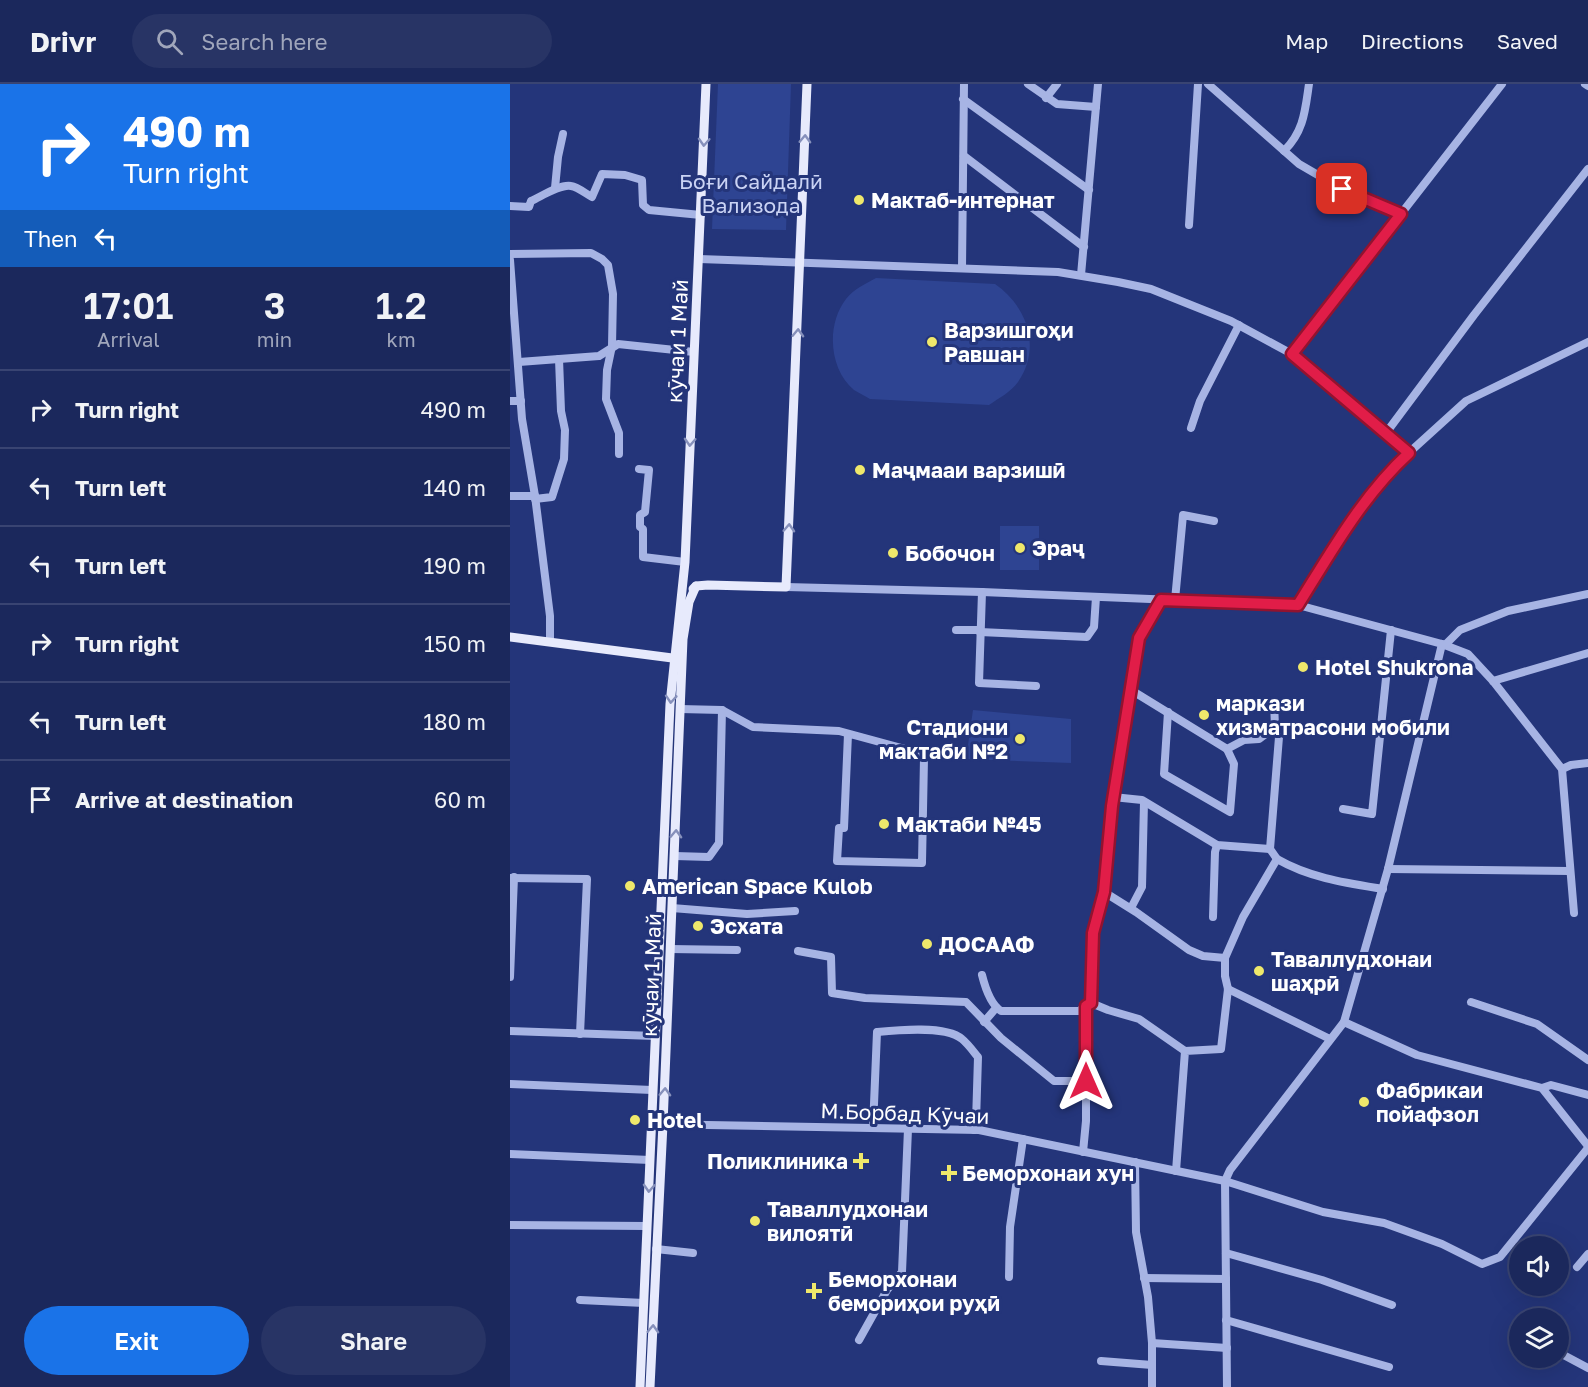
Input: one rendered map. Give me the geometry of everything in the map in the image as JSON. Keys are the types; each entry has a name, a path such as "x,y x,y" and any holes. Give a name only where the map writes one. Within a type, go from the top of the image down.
{"main road":[{"name":"кӯчаи 1 Май","path":"640,1387 652,1090 685,563 706,84"},
{"path":"681,599 696,586 786,587 807,84"},
{"path":"685,563 689,579 696,586"},
{"name":"кӯчаи 1 Май","path":"650,1387 675,856 680,708 678,659 689,602 696,586"},
{"path":"510,637 678,659"}],"street":[{"path":"962,268 964,84"},
{"path":"1028,84 1057,104 1096,107"},
{"path":"1046,98 1057,84"},
{"path":"1081,275 1098,84"},
{"path":"1189,225 1198,84"},
{"path":"1208,84 1299,164 1342,189 1401,214"},
{"path":"1284,151 1296,139 1304,115 1309,84"},
{"path":"1292,354 1502,84"},
{"path":"963,99 1089,190"},
{"path":"555,188 563,134"},
{"path":"964,156 1084,247"},
{"path":"1386,433 1474,315 1588,169"},
{"path":"510,206 529,207 531,201 550,193 555,188 570,186 592,197 602,174 625,175 642,180 643,205 649,210 700,215"},
{"path":"510,254 591,253 608,265 614,294 612,346 607,370 606,399 619,433 619,454"},
{"path":"699,259 962,268 1081,275 1151,289 1239,325 1292,354 1409,453"},
{"path":"510,260 513,342 519,362 520,400 550,616 550,641"},
{"path":"1191,428 1200,401 1239,325"},
{"path":"1298,605 1338,540 1391,469 1466,401 1588,342"},
{"path":"519,362 599,356 618,344 694,352"},
{"path":"510,496 552,497 564,459 565,430 561,411 559,359"},
{"path":"510,401 520,400"},
{"path":"639,469 650,470 645,512 640,515 640,527 643,529 643,557 685,563"},
{"path":"1175,600 1184,515 1214,521"},
{"path":"786,587 982,592 1298,605 1443,644 1468,654 1493,681 1562,769 1574,913"},
{"path":"982,592 980,683 1036,686"},
{"path":"1227,1387 1225,1181 1230,1170 1344,1022 1383,889 1443,644 1460,630 1508,611 1588,594"},
{"path":"956,630 1087,637 1094,627 1096,597"},
{"path":"1083,1152 1093,933 1104,892 1113,797 1139,638 1161,600"},
{"path":"1343,809 1372,814 1391,630"},
{"path":"1493,681 1588,653"},
{"path":"1131,690 1168,712 1227,749 1234,764 1230,812 1164,774 1168,712"},
{"path":"1274,702 1275,727 1279,737 1270,849 1277,859 1297,870 1330,880 1383,889"},
{"path":"680,708 722,710 753,727 840,731 920,753 924,758 922,863 837,861 839,828 844,828 848,734"},
{"path":"675,856 709,857 719,843 722,710"},
{"path":"1227,749 1244,740 1259,739 1275,727"},
{"path":"1562,769 1571,765 1588,763"},
{"path":"1113,797 1144,802 1216,845 1270,849"},
{"path":"1131,908 1142,887 1144,802"},
{"path":"1213,917 1216,845"},
{"path":"1089,1004 1139,1019 1185,1051 1221,1049 1228,989 1225,976 1226,958 1243,916 1277,859"},
{"path":"1388,869 1569,871"},
{"path":"510,977 512,877 587,879 580,1034"},
{"path":"1104,892 1131,908 1189,950 1203,956 1226,958"},
{"path":"672,908 747,914 795,911"},
{"path":"670,949 737,950"},
{"path":"798,951 831,957 832,993 865,998 966,1002 984,1022 1054,1081 1086,1081"},
{"path":"982,975 996,1008 1001,1011 1079,1011 1089,1004"},
{"path":"1228,989 1330,1039"},
{"path":"1471,1002 1537,1024 1588,1060"},
{"path":"984,1022 996,1008"},
{"path":"1344,1022 1418,1055 1542,1088 1551,1085 1588,1095"},
{"path":"873,1128 877,1032 901,1030 943,1031 960,1037 978,1057 974,1130"},
{"path":"510,1031 655,1036"},
{"path":"1176,1171 1185,1051"},
{"path":"510,1084 652,1090"},
{"path":"1542,1088 1588,1147"},
{"name":"М.Борбад Кӯчаи","path":"651,1124 974,1130 1225,1181 1323,1212 1384,1223 1442,1244 1482,1264 1500,1257 1588,1147"},
{"path":"859,1340 887,1290 902,1272 908,1129"},
{"path":"1008,1277 1010,1227 1023,1139"},
{"path":"510,1154 650,1160"},
{"path":"1135,1162 1136,1232 1148,1297 1152,1343 1152,1387"},
{"path":"510,1225 647,1226"},
{"path":"656,1249 693,1253"},
{"path":"1226,1253 1322,1280 1392,1305"},
{"path":"1577,1267 1588,1254"},
{"path":"1144,1278 1226,1279"},
{"path":"580,1300 644,1303"},
{"path":"1227,1320 1389,1367"},
{"path":"1152,1343 1227,1347"},
{"path":"1569,1358 1588,1368"},
{"path":"1101,1361 1152,1365"}],"green space":[{"name":"Боғи Сайдалӣ Вализода","path":"718,84 791,84 786,230 712,229"},
{"path":"876,278 995,284 1006,293 1023,315 1030,341 1025,369 1015,386 989,405 870,399 854,390 839,371 835,359 833,334 835,321 849,295"},
{"name":"Эраҷ","path":"1000,526 1039,526 1039,570 1000,570"},
{"name":"Стадиони мактаби №2","path":"973,710 1071,719 1071,763 966,759"}],"place":[{"name":"Мактаб-интернат","path":"859,200"},
{"name":"Варзишгоҳи Равшан","path":"932,342"},
{"name":"Маҷмааи варзишӣ","path":"860,470"},
{"name":"Эраҷ","path":"1020,548"},
{"name":"Бобочон","path":"893,553"},
{"name":"Hotel Shukrona","path":"1303,667"},
{"name":"маркази хизматрасони мобили","path":"1204,715"},
{"name":"Стадиони мактаби №2","path":"1020,739"},
{"name":"Мактаби №45","path":"884,824"},
{"name":"American Space Kulob","path":"630,886"},
{"name":"Эсхата","path":"698,926"},
{"name":"ДОСААФ","path":"927,944"},
{"name":"Таваллудхонаи шаҳрӣ","path":"1259,971"},
{"name":"Фабрикаи пойафзол","path":"1364,1102"},
{"name":"Hotel","path":"635,1120"},
{"name":"Поликлиника","path":"861,1161"},
{"name":"Беморхонаи хун","path":"949,1173"},
{"name":"Таваллудхонаи вилоятӣ","path":"755,1221"},
{"name":"Беморхонаи бемориҳои руҳӣ","path":"814,1291"}],"route":[{"path":"1086,1081 1086,1006 1091,1003 1093,933 1104,892 1112,806 1139,638 1161,600 1298,605 1338,540 1391,469 1409,453 1292,354 1401,214 1342,189"}]}
